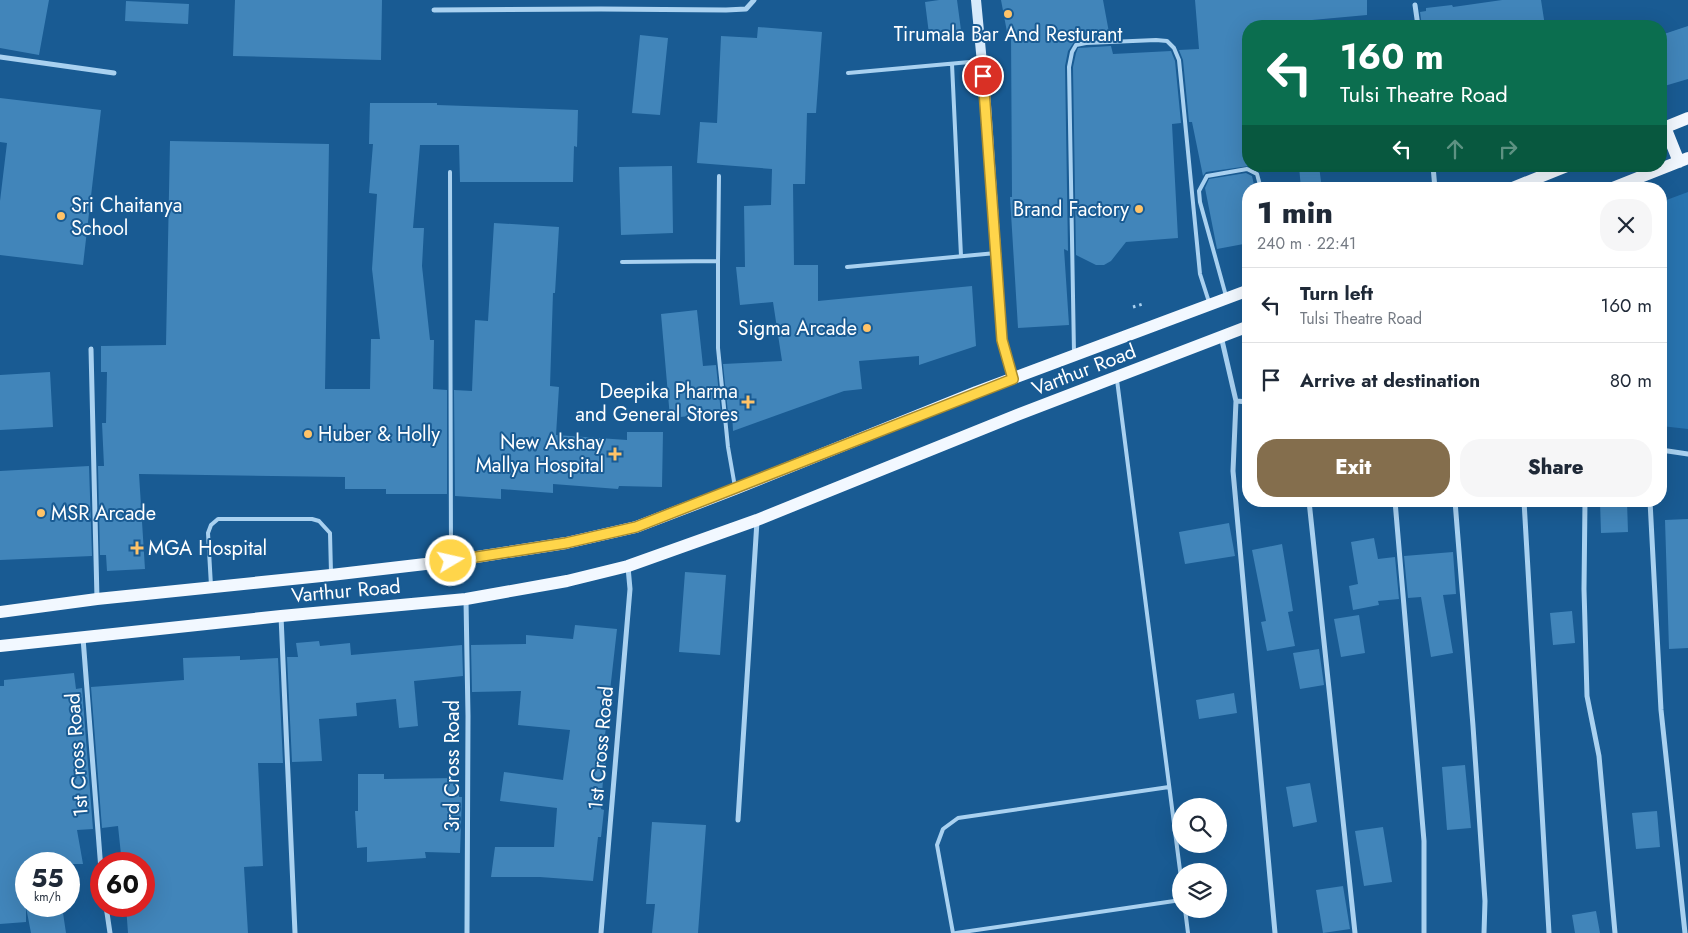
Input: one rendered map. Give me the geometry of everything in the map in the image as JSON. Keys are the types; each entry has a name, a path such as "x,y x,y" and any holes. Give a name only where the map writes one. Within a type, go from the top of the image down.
{"main road":[{"path":"1667,126 1688,118"},
{"path":"1667,134 1684,160 1667,167"},
{"path":"1527,182 1552,172"},
{"path":"1628,182 1653,172"},
{"name":"Varthur Road","path":"0,612 97,599 451,561 566,543 636,527 1013,379 1242,293"},
{"name":"Varthur Road","path":"0,646 281,616 466,599 567,581 628,566 757,520 1017,415 1242,328"}],"street":[{"path":"434,10 726,10 746,9 754,0"},
{"path":"976,0 1002,340 1013,379"},
{"path":"1415,5 1417,20"},
{"path":"0,57 114,73"},
{"path":"1221,336 1236,401 1233,471 1275,933"},
{"path":"91,349 97,599"},
{"path":"1236,401 1242,401"},
{"path":"1667,451 1688,454"},
{"path":"1310,507 1355,933"},
{"path":"1396,507 1424,841 1424,933"},
{"path":"1454,507 1485,901 1484,933"},
{"path":"1524,507 1549,933"},
{"path":"1585,507 1584,588 1587,696 1599,756 1615,933"},
{"path":"1650,507 1661,710 1685,933"},
{"path":"738,820 757,520"},
{"name":"1st Cross Road","path":"600,933 630,589 628,566"},
{"name":"3rd Cross Road","path":"466,599 468,716 467,933"},
{"path":"281,616 295,933"},
{"name":"1st Cross Road","path":"83,638 100,852"},
{"path":"108,917 110,933"}],"lane":[{"path":"1074,356 1069,67 1072,52 1076,45 1156,40 1167,41 1174,48 1179,60 1200,274 1209,305"},
{"path":"848,73 982,61"},
{"path":"952,64 961,256"},
{"path":"1227,298 1200,202 1199,191 1207,176 1242,170"},
{"path":"450,172 451,561"},
{"path":"1253,172 1257,174 1259,182"},
{"path":"720,176 718,348 728,448 735,489"},
{"path":"847,267 996,254"},
{"path":"622,262 718,261"},
{"path":"1117,378 1179,863"},
{"path":"211,588 208,533 211,525 218,519 312,519 319,521 330,533 331,575"},
{"path":"1169,787 958,818 943,828 938,845 954,933 1172,901"},
{"path":"1186,918 1188,933"}],"path":[{"path":"1133,307 1143,304"}],"shaded area":[{"path":"1688,192 1688,429 1667,427 1667,200"}],"building":[{"path":"0,0 49,0 39,55 0,48"},
{"path":"235,0 382,0 381,60 233,56"},
{"path":"957,0 961,30 929,34 925,2"},
{"path":"1001,0 1103,0 1110,38 1086,39 1074,42 1068,51 1065,66 1068,251 1064,249 1069,325 1018,328 1010,197 1012,197 1011,32 1007,32"},
{"path":"1195,0 1367,0 1367,15 1312,20 1242,20 1242,167 1206,172 1203,176 1192,122 1189,122 1183,60 1179,50 1199,49"},
{"path":"1502,0 1541,0 1544,20 1421,20 1420,12 1426,11 1426,8 1452,5 1453,7"},
{"path":"126,1 189,4 188,24 125,21"},
{"path":"1688,26 1688,79 1667,85 1667,33"},
{"path":"758,27 822,32 816,113 807,113 805,184 793,184 794,265 818,265 818,301 972,286 976,346 919,365 919,356 859,361 862,389 844,391 733,431 732,412 728,413 723,364 782,361 773,302 740,305 736,267 745,267 744,206 771,205 772,169 697,163 700,122 717,123 721,36 757,38"},
{"path":"640,35 668,38 660,115 632,113"},
{"path":"1111,46 1113,54 1171,51 1175,61 1181,123 1172,124 1178,238 1126,242 1111,261 1104,265 1096,265 1076,255 1073,67 1078,48"},
{"path":"0,98 101,110 83,265 0,255 0,201 7,143 0,142"},
{"path":"370,103 437,103 437,105 578,110 577,147 574,146 573,182 460,182 459,145 420,145 413,228 424,228 422,266 430,340 434,340 433,389 447,390 447,494 386,494 386,489 345,489 345,477 139,474 145,569 107,571 106,555 100,555 98,466 104,466 102,423 106,423 107,372 101,372 101,346 166,345 170,141 329,144 325,389 370,389 371,339 380,339 372,269 377,194 369,193 373,144 369,144"},
{"path":"672,166 673,233 621,235 619,167"},
{"path":"1300,172 1320,172 1321,182 1300,182"},
{"path":"1246,173 1252,176 1253,182 1242,182 1242,244 1217,249 1205,188 1209,179"},
{"path":"494,223 559,227 555,293 553,293 550,386 559,387 556,435 627,440 627,432 663,432 662,487 619,486 618,489 553,484 553,493 501,489 501,499 455,496 454,390 472,391 475,320 488,321"},
{"path":"697,310 703,366 716,365 721,413 670,418 661,314"},
{"path":"50,372 53,427 0,430 0,375"},
{"name":"MSR Arcade","path":"89,466 92,556 0,560 0,471"},
{"path":"1600,507 1627,507 1628,532 1601,533"},
{"path":"1688,519 1688,648 1669,649 1665,520"},
{"path":"1229,523 1235,556 1185,564 1179,532"},
{"path":"1374,538 1378,559 1395,557 1399,599 1378,601 1379,605 1353,610 1349,586 1358,584 1351,542"},
{"path":"1282,544 1293,611 1288,612 1295,646 1267,651 1261,622 1266,621 1252,550"},
{"path":"1453,552 1456,594 1443,595 1453,653 1431,657 1421,597 1408,598 1404,556"},
{"path":"685,572 726,575 720,655 679,652"},
{"path":"1572,611 1575,643 1553,645 1550,613"},
{"path":"1359,615 1365,653 1341,657 1334,619"},
{"path":"575,625 617,629 604,744 608,744 601,809 604,810 601,837 598,837 593,881 540,877 491,877 495,847 554,847 557,808 500,801 504,772 563,780 570,730 518,725 521,691 472,692 471,645 526,644 526,635 573,639"},
{"path":"319,641 320,646 350,643 351,655 462,645 463,676 414,681 418,726 399,728 396,699 356,703 357,716 319,719 322,761 292,762 287,657 298,657 296,643"},
{"path":"1319,649 1324,685 1300,689 1293,653"},
{"path":"240,656 240,660 278,658 283,763 258,763 263,866 244,867 248,933 128,933 127,917 155,917 155,852 121,852 118,826 102,828 91,687 184,680 183,658"},
{"path":"74,673 76,689 82,688 93,829 77,830 83,864 80,864 80,852 15,852 15,917 26,917 26,922 0,924 0,686 4,686 4,680"},
{"path":"1234,693 1237,713 1199,719 1196,700"},
{"path":"1465,765 1471,828 1447,830 1442,767"},
{"path":"358,774 384,774 384,779 458,778 459,797 462,797 460,853 425,852 426,858 367,862 367,847 357,848 355,811 358,811"},
{"path":"1310,783 1317,822 1293,827 1286,787"},
{"path":"1657,811 1660,847 1636,849 1632,813"},
{"path":"652,822 706,825 698,933 652,933 655,904 646,904"},
{"path":"1383,827 1392,882 1364,886 1355,831"},
{"path":"1343,886 1350,929 1323,933 1316,890"},
{"path":"1596,911 1600,933 1575,933 1572,915"},
{"path":"28,917 64,917 66,933 31,933"}],"place":[{"name":"Tirumala Bar And Resturant","path":"1008,14"},
{"name":"Brand Factory","path":"1139,209"},
{"name":"Sri Chaitanya School","path":"61,216"},
{"name":"Sigma Arcade","path":"867,328"},
{"name":"Deepika Pharma and General Stores","path":"748,402"},
{"name":"Huber & Holly","path":"308,434"},
{"name":"New Akshay Mallya Hospital","path":"615,454"},
{"name":"MSR Arcade","path":"41,513"},
{"name":"MGA Hospital","path":"137,548"}],"route":[{"path":"451,561 566,543 636,527 1013,379 1002,340 983,76"}]}
